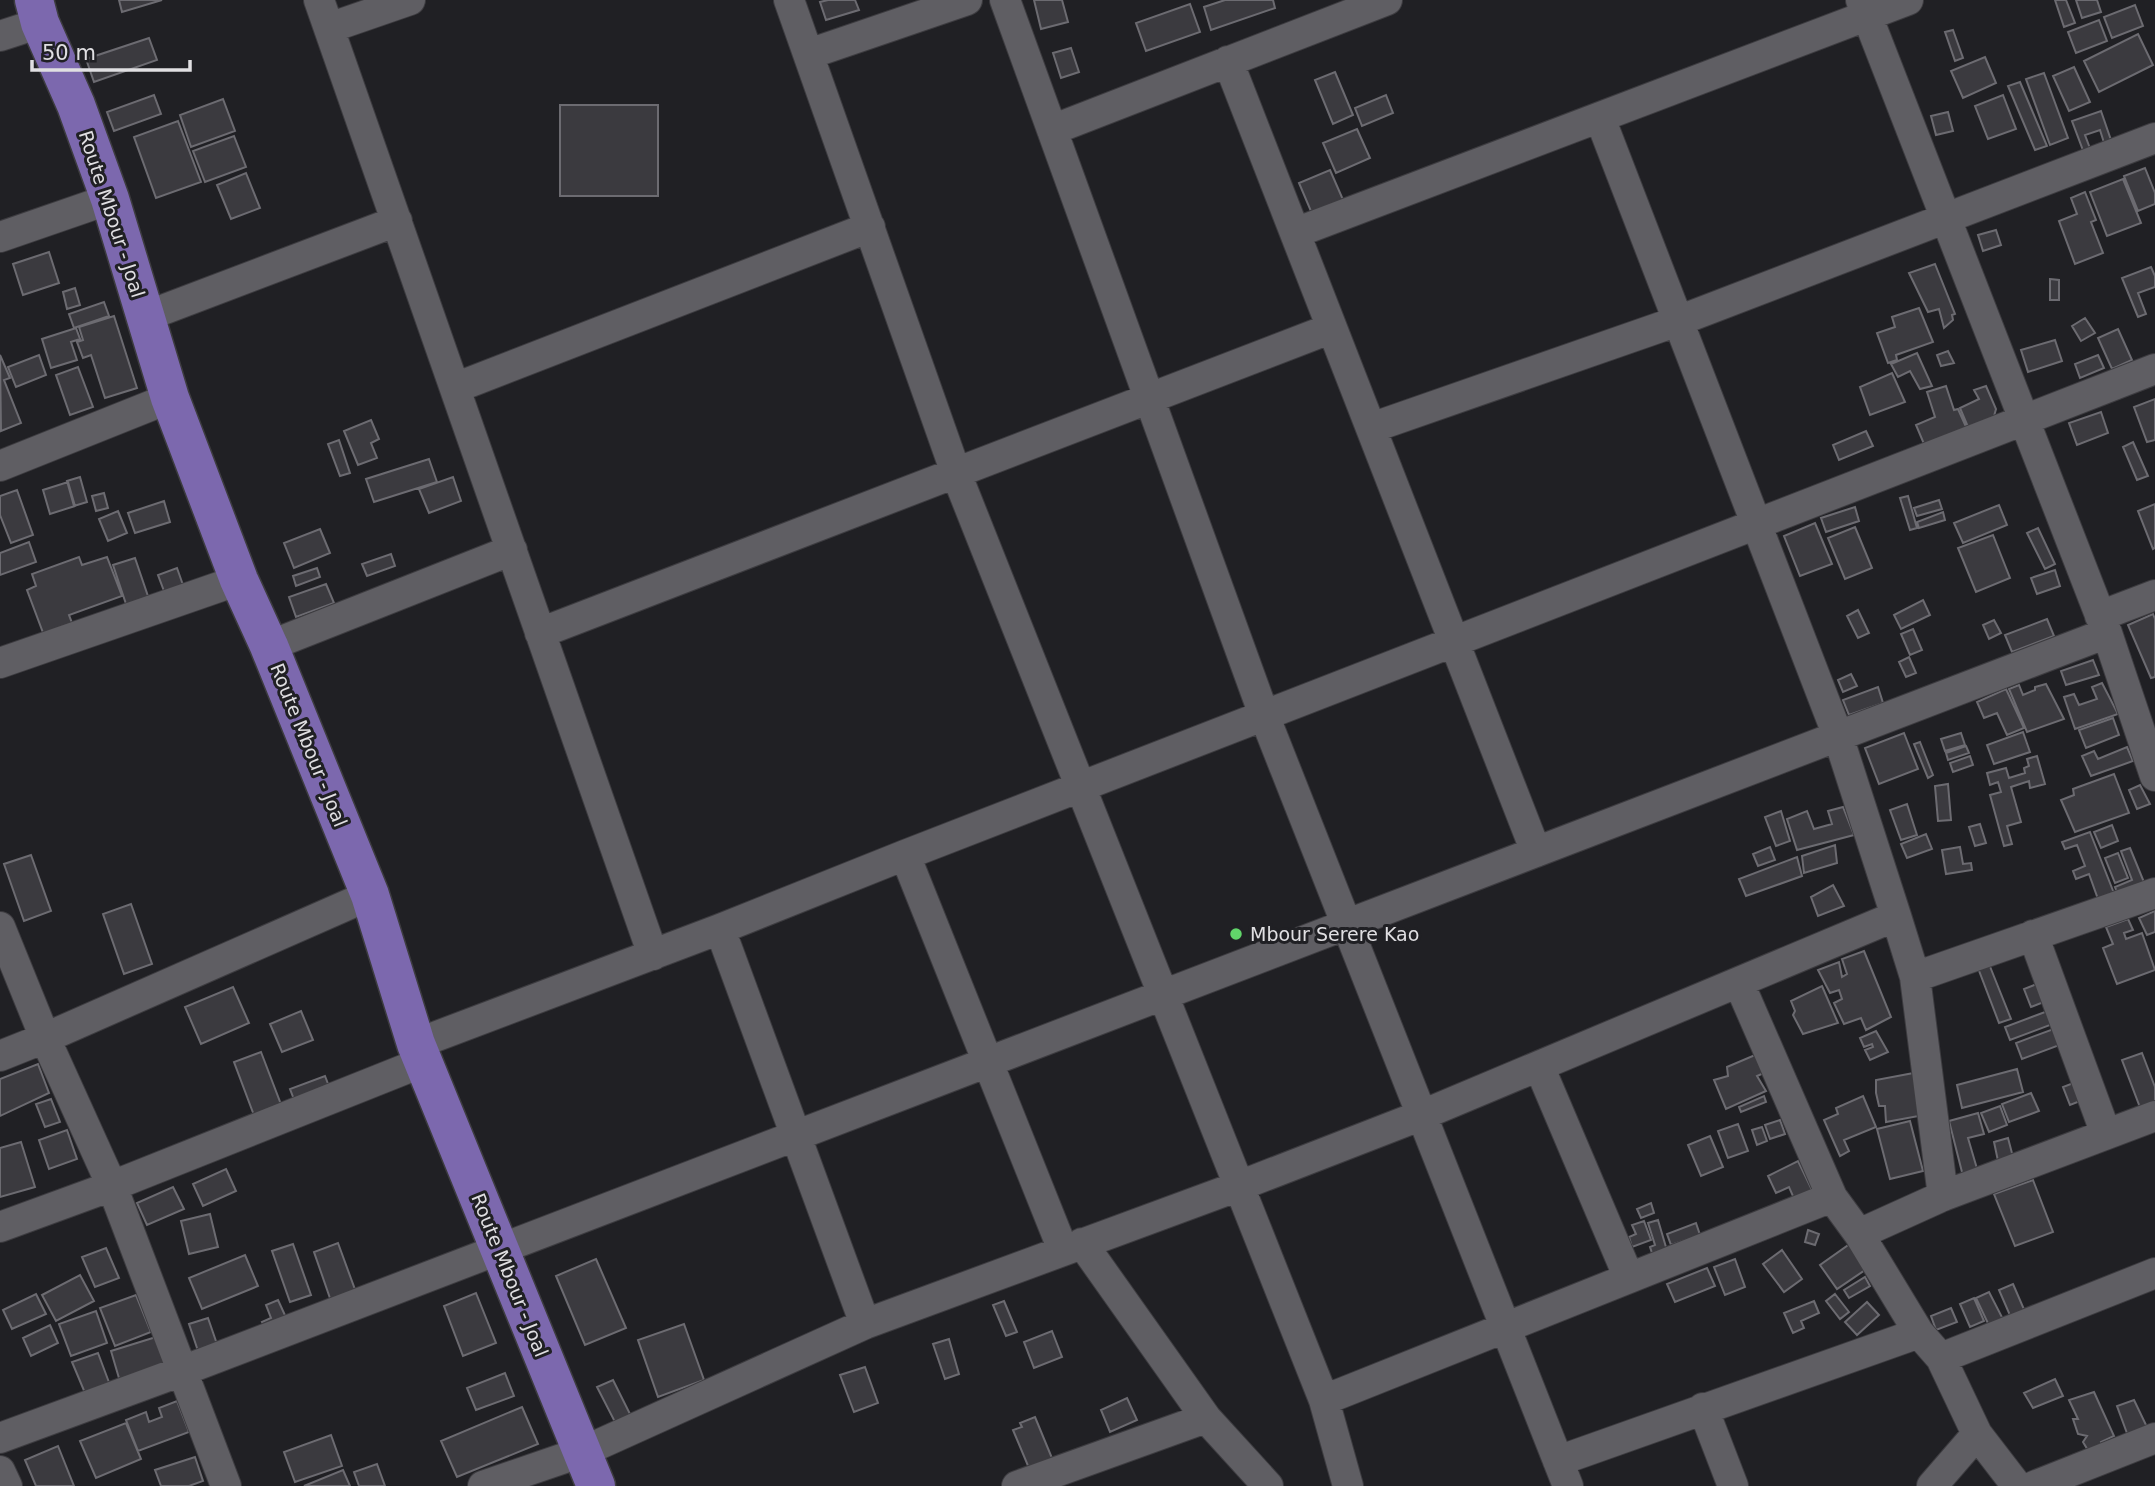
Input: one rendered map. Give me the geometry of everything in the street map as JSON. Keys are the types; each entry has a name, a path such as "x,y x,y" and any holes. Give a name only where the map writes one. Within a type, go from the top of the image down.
{"main road":[{"name":"Route Mbour - Joal","path":"37,12 76,105 110,199 170,398 239,580 269,646 370,895 420,1053 589,1469"}],"street":[{"path":"319,0 653,955"},
{"path":"329,28 410,0"},
{"path":"789,0 956,472 1324,1400 1349,1486"},
{"path":"808,54 967,0"},
{"path":"1005,0 1264,715 1563,1473 1703,1408 1919,1333"},
{"path":"1052,130 1388,0"},
{"path":"1295,233 1600,118 1864,8 1908,0"},
{"path":"1864,8 2103,624 2155,776"},
{"path":"0,36 37,12"},
{"path":"1228,61 1536,852"},
{"path":"1600,118 1838,736 1896,916 1915,977 1943,1196"},
{"path":"1371,428 1678,321 2155,138"},
{"path":"0,237 110,199"},
{"path":"144,317 397,221"},
{"path":"455,388 870,227"},
{"path":"540,633 1332,328"},
{"path":"0,1227 112,1186 653,955 2155,369"},
{"path":"0,466 170,398"},
{"path":"269,646 512,550"},
{"path":"0,663 239,580"},
{"path":"0,1438 182,1371 1838,736 2103,624 2155,595"},
{"path":"905,855 988,1062 1072,1247 1206,1418 1268,1486"},
{"path":"1915,977 2155,893"},
{"path":"0,1056 370,895"},
{"path":"483,1486 589,1469 865,1324 1239,1186 1422,1115 1896,916"},
{"path":"0,927 45,1038 112,1186 226,1486"},
{"path":"720,929 865,1324"},
{"path":"2033,935 2106,1134"},
{"path":"1739,983 1832,1197 1859,1234 1919,1333 1941,1359 1977,1434 2017,1486"},
{"path":"1539,1066 1629,1278"},
{"path":"1859,1234 1943,1196 2155,1115"},
{"path":"1324,1400 1832,1197"},
{"path":"1941,1359 2155,1273"},
{"path":"1703,1408 1733,1486"},
{"path":"1034,1483 1206,1418"},
{"path":"1931,1486 1977,1434"},
{"path":"2034,1486 2155,1438"},
{"path":"0,1471 6,1486"}],"building":[{"path":"119,0 162,0 122,12"},
{"path":"855,0 859,10 826,20 820,2"},
{"path":"1034,0 1062,0 1068,22 1041,29"},
{"path":"1225,0 1273,0 1275,8 1211,30 1204,7"},
{"path":"2055,0 2066,0 2075,23 2064,27"},
{"path":"2076,0 2097,0 2101,12 2082,18"},
{"path":"1190,4 1200,32 1146,51 1136,23"},
{"path":"2135,5 2143,26 2112,38 2104,17"},
{"path":"2099,20 2107,41 2076,53 2068,32"},
{"path":"1953,30 1963,58 1955,61 1945,32"},
{"path":"2138,34 2153,65 2099,92 2084,61"},
{"path":"149,38 157,60 94,82 86,59"},
{"path":"1071,48 1079,72 1061,78 1053,53"},
{"path":"1985,57 1996,83 1963,98 1951,71"},
{"path":"2074,67 2090,102 2069,111 2053,76"},
{"path":"1335,72 1353,115 1333,124 1315,80"},
{"path":"2044,73 2068,138 2050,145 2026,79"},
{"path":"2020,82 2047,146 2035,150 2008,86"},
{"path":"154,95 161,114 114,131 107,112"},
{"path":"1386,95 1393,113 1362,126 1355,108"},
{"path":"2003,95 2016,129 1988,139 1975,106"},
{"path":"223,99 235,131 191,147 180,115"},
{"path":"560,105 658,105 658,196 560,196"},
{"path":"2101,111 2112,143 2105,146 2100,130 2085,135 2091,151 2084,153 2072,121"},
{"path":"1948,112 1953,131 1936,135 1931,116"},
{"path":"178,121 201,182 156,198 134,137"},
{"path":"1357,129 1370,158 1336,173 1323,143"},
{"path":"234,136 246,167 205,182 193,151"},
{"path":"2145,168 2155,193 2155,204 2138,211 2124,176"},
{"path":"1330,170 1344,202 1313,216 1299,183"},
{"path":"246,173 260,208 231,219 217,185"},
{"path":"2123,179 2141,223 2107,236 2090,192"},
{"path":"2085,192 2096,220 2091,222 2103,253 2075,264 2059,221 2077,214 2071,198"},
{"path":"1996,230 2001,245 1983,251 1978,235"},
{"path":"49,252 59,283 23,295 13,264"},
{"path":"1935,264 1955,314 1952,315 1953,320 1944,328 1939,309 1928,312 1909,273"},
{"path":"2151,267 2155,276 2155,287 2138,293 2146,314 2138,317 2122,278"},
{"path":"2050,279 2059,280 2059,300 2050,300"},
{"path":"75,288 80,305 67,309 63,292"},
{"path":"104,302 109,316 74,328 69,314"},
{"path":"1919,308 1933,342 1896,355 1897,360 1888,363 1877,333 1895,327 1892,317"},
{"path":"114,316 137,388 105,398 91,355 83,358 77,342 83,340 79,327"},
{"path":"2085,318 2095,333 2081,341 2072,326"},
{"path":"76,328 80,339 71,342 77,360 51,368 42,339"},
{"path":"2118,329 2132,360 2112,369 2098,338"},
{"path":"2055,340 2062,361 2028,372 2021,350"},
{"path":"1948,351 1954,363 1941,366 1937,355"},
{"path":"1917,353 1932,386 1920,389 1910,371 1898,377 1891,364"},
{"path":"0,355 10,378 4,380 21,423 1,431"},
{"path":"39,355 46,375 16,387 8,367"},
{"path":"2098,355 2104,368 2080,378 2075,364"},
{"path":"78,367 93,407 70,415 56,375"},
{"path":"1892,373 1905,402 1870,415 1860,387"},
{"path":"1946,386 1954,410 1958,409 1967,429 1924,444 1916,425 1935,417 1927,392"},
{"path":"1986,386 1996,409 1993,420 1968,427 1960,408 1979,399 1974,390"},
{"path":"2155,399 2155,440 2147,442 2134,407"},
{"path":"2101,412 2108,433 2077,445 2069,423"},
{"path":"371,420 379,439 371,443 377,458 358,465 344,431"},
{"path":"1866,431 1873,446 1839,460 1833,445"},
{"path":"339,440 350,473 340,476 328,444"},
{"path":"2133,442 2148,476 2137,480 2123,447"},
{"path":"429,459 437,482 374,502 366,479"},
{"path":"80,477 87,502 74,506 67,481"},
{"path":"453,477 461,501 429,513 419,489"},
{"path":"68,482 75,506 50,514 43,490"},
{"path":"17,490 33,535 11,543 0,515 0,496"},
{"path":"104,493 108,508 96,511 92,496"},
{"path":"1908,496 1917,528 1910,530 1900,498"},
{"path":"1939,500 1942,509 1917,516 1914,508"},
{"path":"164,501 170,522 135,533 128,513"},
{"path":"2155,504 2155,548 2153,549 2138,511"},
{"path":"1999,505 2007,525 1963,543 1954,523"},
{"path":"1855,507 1859,521 1826,532 1821,518"},
{"path":"118,511 127,533 108,541 99,519"},
{"path":"1943,512 1945,520 1919,528 1917,522"},
{"path":"1815,523 1832,564 1800,576 1784,536"},
{"path":"1855,527 1872,568 1845,579 1828,538"},
{"path":"2038,528 2055,564 2045,569 2027,533"},
{"path":"320,529 330,553 294,568 284,543"},
{"path":"1993,535 2010,578 1976,592 1958,548"},
{"path":"29,542 36,562 0,575 0,553"},
{"path":"391,554 395,566 367,576 362,564"},
{"path":"79,557 82,565 107,557 122,596 69,615 80,644 51,654 27,590 36,586 32,574"},
{"path":"135,558 152,608 130,616 113,565"},
{"path":"177,568 183,585 164,591 158,575"},
{"path":"317,568 320,577 296,586 293,576"},
{"path":"2055,570 2060,586 2037,594 2031,578"},
{"path":"326,584 334,603 296,617 289,597"},
{"path":"1923,600 1930,615 1901,629 1894,615"},
{"path":"1858,610 1869,633 1858,638 1847,616"},
{"path":"2153,614 2155,677 2151,678 2128,625"},
{"path":"2047,619 2054,636 2012,652 2005,635"},
{"path":"1994,620 2001,633 1989,639 1983,625"},
{"path":"1913,629 1922,650 1910,655 1901,634"},
{"path":"1909,657 1916,673 1906,677 1899,662"},
{"path":"2093,660 2099,675 2066,685 2061,671"},
{"path":"1851,674 1857,686 1843,692 1838,680"},
{"path":"2102,683 2118,714 2075,729 2064,697 2074,694 2079,705 2097,699 2092,687"},
{"path":"2046,684 2064,719 2027,732 2009,689 2019,685 2023,695"},
{"path":"1878,687 1883,703 1849,715 1843,700"},
{"path":"2006,689 2024,728 2007,735 1997,713 1984,718 1977,702"},
{"path":"2113,718 2119,735 2086,748 2079,730"},
{"path":"2023,732 2030,752 1994,764 1987,745"},
{"path":"1904,733 1918,769 1879,784 1865,748"},
{"path":"1961,733 1965,745 1945,751 1941,739"},
{"path":"1920,742 1933,775 1928,778 1914,744"},
{"path":"1966,746 1969,753 1948,760 1946,753"},
{"path":"2127,747 2133,761 2091,776 2082,756 2094,751 2098,759"},
{"path":"1970,756 1973,765 1953,772 1950,763"},
{"path":"2037,756 2045,784 2030,788 2029,781 2011,787 2021,822 2007,826 2012,844 2004,846 1990,795 2001,792 1998,782 1990,785 1987,773 2006,768 2009,778 2025,773 2024,768 2029,766 2027,759"},
{"path":"2114,774 2129,813 2075,832 2061,800 2074,795 2073,789"},
{"path":"1948,784 1951,820 1938,821 1935,786"},
{"path":"2140,785 2150,804 2137,809 2129,790"},
{"path":"1907,804 1917,835 1901,840 1890,810"},
{"path":"1843,807 1854,835 1797,850 1787,819 1807,811 1814,829 1832,824 1828,811"},
{"path":"1781,811 1790,841 1776,846 1765,817"},
{"path":"1980,824 1986,843 1975,846 1969,827"},
{"path":"2112,825 2118,841 2101,848 2094,832"},
{"path":"2090,832 2117,901 2098,899 2089,874 2076,879 2073,871 2085,866 2077,845 2065,849 2062,842"},
{"path":"1926,834 1932,849 1907,858 1901,844"},
{"path":"1835,845 1837,863 1804,873 1802,856"},
{"path":"1770,847 1775,860 1758,866 1753,854"},
{"path":"1960,847 1963,864 1971,863 1972,870 1946,874 1942,850"},
{"path":"2130,848 2148,892 2121,902 2115,887 2132,880 2121,851"},
{"path":"2118,853 2128,878 2115,883 2105,858"},
{"path":"31,855 51,911 24,921 4,864"},
{"path":"1797,857 1802,876 1746,896 1739,879"},
{"path":"1833,885 1844,906 1818,916 1811,897"},
{"path":"131,904 152,964 124,974 103,914"},
{"path":"2155,911 2155,932 2147,935 2139,918"},
{"path":"2128,919 2133,930 2124,933 2126,939 2142,933 2155,970 2117,984 2103,948 2113,944 2106,927"},
{"path":"1864,951 1891,1017 1866,1030 1861,1018 1844,1024 1834,1003 1842,999 1839,990 1830,993 1818,970 1839,962 1842,977 1847,974 1842,959"},
{"path":"1989,964 2011,1019 1999,1023 1978,968"},
{"path":"2042,982 2049,1000 2031,1007 2024,989"},
{"path":"1822,986 1838,1023 1803,1034 1793,1015 1795,1011 1791,1001"},
{"path":"233,987 249,1023 201,1044 185,1007"},
{"path":"2053,1009 2058,1022 2010,1040 2005,1027"},
{"path":"301,1011 313,1040 282,1052 270,1024"},
{"path":"2059,1027 2065,1043 2022,1059 2016,1043"},
{"path":"1876,1031 1888,1052 1870,1060 1865,1050 1873,1047 1872,1044 1864,1047 1860,1038"},
{"path":"261,1052 282,1107 255,1118 234,1062"},
{"path":"2142,1053 2155,1087 2155,1105 2141,1110 2122,1060"},
{"path":"1755,1055 1764,1073 1757,1076 1766,1091 1726,1109 1714,1080 1728,1076 1727,1067"},
{"path":"38,1064 49,1093 0,1116 0,1079"},
{"path":"2017,1069 2023,1092 1962,1108 1957,1085"},
{"path":"1919,1072 1924,1115 1886,1122 1885,1106 1879,1106 1876,1080"},
{"path":"325,1076 330,1089 295,1102 290,1089"},
{"path":"2081,1080 2088,1098 2070,1105 2063,1087"},
{"path":"2031,1093 2039,1111 2009,1122 2002,1104"},
{"path":"1764,1096 1766,1102 1741,1112 1739,1107"},
{"path":"1863,1096 1876,1127 1844,1140 1849,1151 1840,1156 1824,1120 1838,1114 1836,1108"},
{"path":"51,1099 60,1122 45,1127 36,1104"},
{"path":"2000,1106 2007,1125 1989,1132 1981,1113"},
{"path":"1978,1113 1984,1134 1968,1138 1978,1172 1963,1176 1949,1121"},
{"path":"1780,1120 1785,1134 1770,1139 1765,1125"},
{"path":"1910,1121 1923,1171 1890,1179 1877,1129"},
{"path":"1738,1124 1748,1151 1728,1158 1718,1131"},
{"path":"1762,1127 1767,1141 1757,1145 1752,1130"},
{"path":"67,1130 77,1159 49,1169 39,1140"},
{"path":"1710,1136 1723,1167 1701,1176 1688,1145"},
{"path":"2008,1138 2013,1157 1998,1161 1994,1142"},
{"path":"21,1142 35,1187 0,1197 0,1148"},
{"path":"1798,1161 1814,1194 1796,1203 1789,1187 1776,1193 1768,1176"},
{"path":"226,1169 236,1191 203,1206 193,1184"},
{"path":"2033,1180 2053,1232 2015,1246 1994,1194"},
{"path":"173,1187 184,1209 147,1225 137,1203"},
{"path":"1651,1203 1654,1213 1641,1218 1637,1209"},
{"path":"210,1214 218,1247 189,1254 181,1221"},
{"path":"1658,1220 1668,1254 1654,1259 1650,1247 1655,1245 1648,1223"},
{"path":"1644,1221 1651,1240 1632,1247 1629,1237 1636,1234 1632,1225"},
{"path":"1696,1223 1700,1235 1671,1245 1667,1234"},
{"path":"1808,1230 1819,1234 1815,1245 1805,1242"},
{"path":"1854,1241 1871,1266 1837,1289 1820,1265"},
{"path":"338,1243 357,1295 332,1304 314,1252"},
{"path":"293,1244 311,1295 290,1302 272,1251"},
{"path":"106,1248 119,1278 95,1287 82,1257"},
{"path":"1782,1250 1802,1279 1784,1292 1763,1264"},
{"path":"245,1255 258,1286 202,1309 189,1278"},
{"path":"596,1259 626,1328 585,1345 556,1276"},
{"path":"1735,1259 1745,1287 1725,1295 1714,1267"},
{"path":"1707,1268 1715,1286 1675,1302 1667,1284"},
{"path":"80,1275 94,1301 56,1321 42,1295"},
{"path":"1865,1277 1870,1286 1849,1298 1844,1290"},
{"path":"2013,1284 2026,1314 2012,1320 1999,1290"},
{"path":"1989,1292 2007,1327 1993,1334 1976,1298"},
{"path":"476,1293 496,1343 463,1356 444,1306"},
{"path":"36,1294 46,1314 12,1329 3,1310"},
{"path":"1835,1294 1849,1312 1840,1319 1826,1301"},
{"path":"136,1295 151,1332 115,1346 100,1308"},
{"path":"1974,1298 1984,1321 1970,1327 1960,1304"},
{"path":"278,1300 289,1324 268,1333 262,1322 271,1318 266,1305"},
{"path":"1004,1301 1017,1332 1006,1336 993,1305"},
{"path":"1814,1301 1819,1313 1801,1321 1804,1328 1793,1333 1784,1313"},
{"path":"1867,1302 1879,1315 1857,1335 1845,1322"},
{"path":"1951,1308 1957,1322 1936,1330 1931,1316"},
{"path":"96,1311 107,1343 71,1356 59,1324"},
{"path":"208,1318 219,1350 200,1357 189,1324"},
{"path":"684,1324 704,1380 658,1397 638,1340"},
{"path":"50,1325 58,1343 31,1356 23,1338"},
{"path":"1052,1331 1062,1357 1034,1368 1024,1342"},
{"path":"156,1337 167,1371 121,1385 111,1351"},
{"path":"949,1339 959,1374 945,1379 933,1344"},
{"path":"98,1353 110,1385 85,1393 72,1362"},
{"path":"865,1367 878,1403 854,1412 840,1375"},
{"path":"505,1373 514,1396 476,1410 467,1388"},
{"path":"2055,1379 2063,1396 2033,1408 2024,1393"},
{"path":"613,1380 631,1416 616,1424 597,1387"},
{"path":"2094,1392 2114,1436 2101,1442 2103,1448 2089,1452 2083,1442 2087,1436 2078,1434 2073,1419 2078,1419 2069,1400"},
{"path":"1127,1398 1137,1420 1110,1432 1101,1410"},
{"path":"2134,1400 2147,1427 2128,1436 2117,1406"},
{"path":"177,1401 189,1432 138,1451 126,1420 146,1412 149,1422 162,1417 159,1408"},
{"path":"522,1407 538,1444 457,1477 441,1441"},
{"path":"1035,1417 1054,1463 1031,1473 1013,1430 1022,1427 1020,1423"},
{"path":"126,1423 141,1459 96,1478 80,1441"},
{"path":"331,1435 342,1466 295,1482 284,1452"},
{"path":"58,1446 74,1486 36,1486 25,1460"},
{"path":"195,1457 203,1481 189,1486 161,1486 155,1470"},
{"path":"377,1464 385,1486 359,1486 354,1472"},
{"path":"343,1470 350,1486 304,1486"}],"place":[{"name":"Mbour Serere Kao","path":"1236,934"}]}
